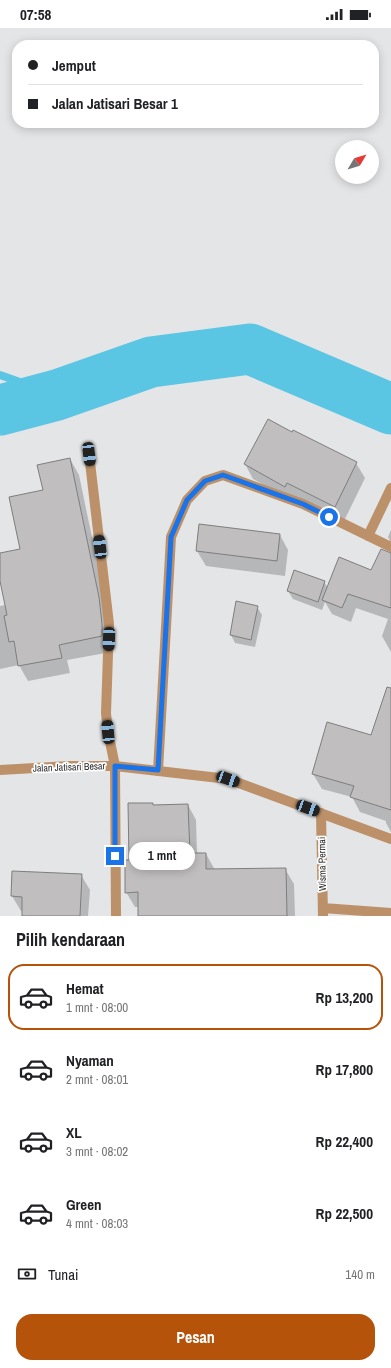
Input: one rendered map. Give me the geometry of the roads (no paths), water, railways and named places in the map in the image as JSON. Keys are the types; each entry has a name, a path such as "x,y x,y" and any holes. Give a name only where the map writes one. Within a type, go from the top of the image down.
{"street":[{"path":"89,454 109,624 106,714 115,766 116,916"},
{"path":"158,770 171,537 187,500 205,481 223,475 303,504 391,547"},
{"path":"368,536 391,488"},
{"name":"Jalan Jatisari Besar","path":"0,770 69,766 115,766 228,779 391,839"},
{"name":"Wisma Permai","path":"321,813 323,912"},
{"path":"323,912 391,913"}],"waterway":[{"path":"0,410 57,395 151,362 250,349 391,409"},
{"path":"0,375 57,395"}]}
